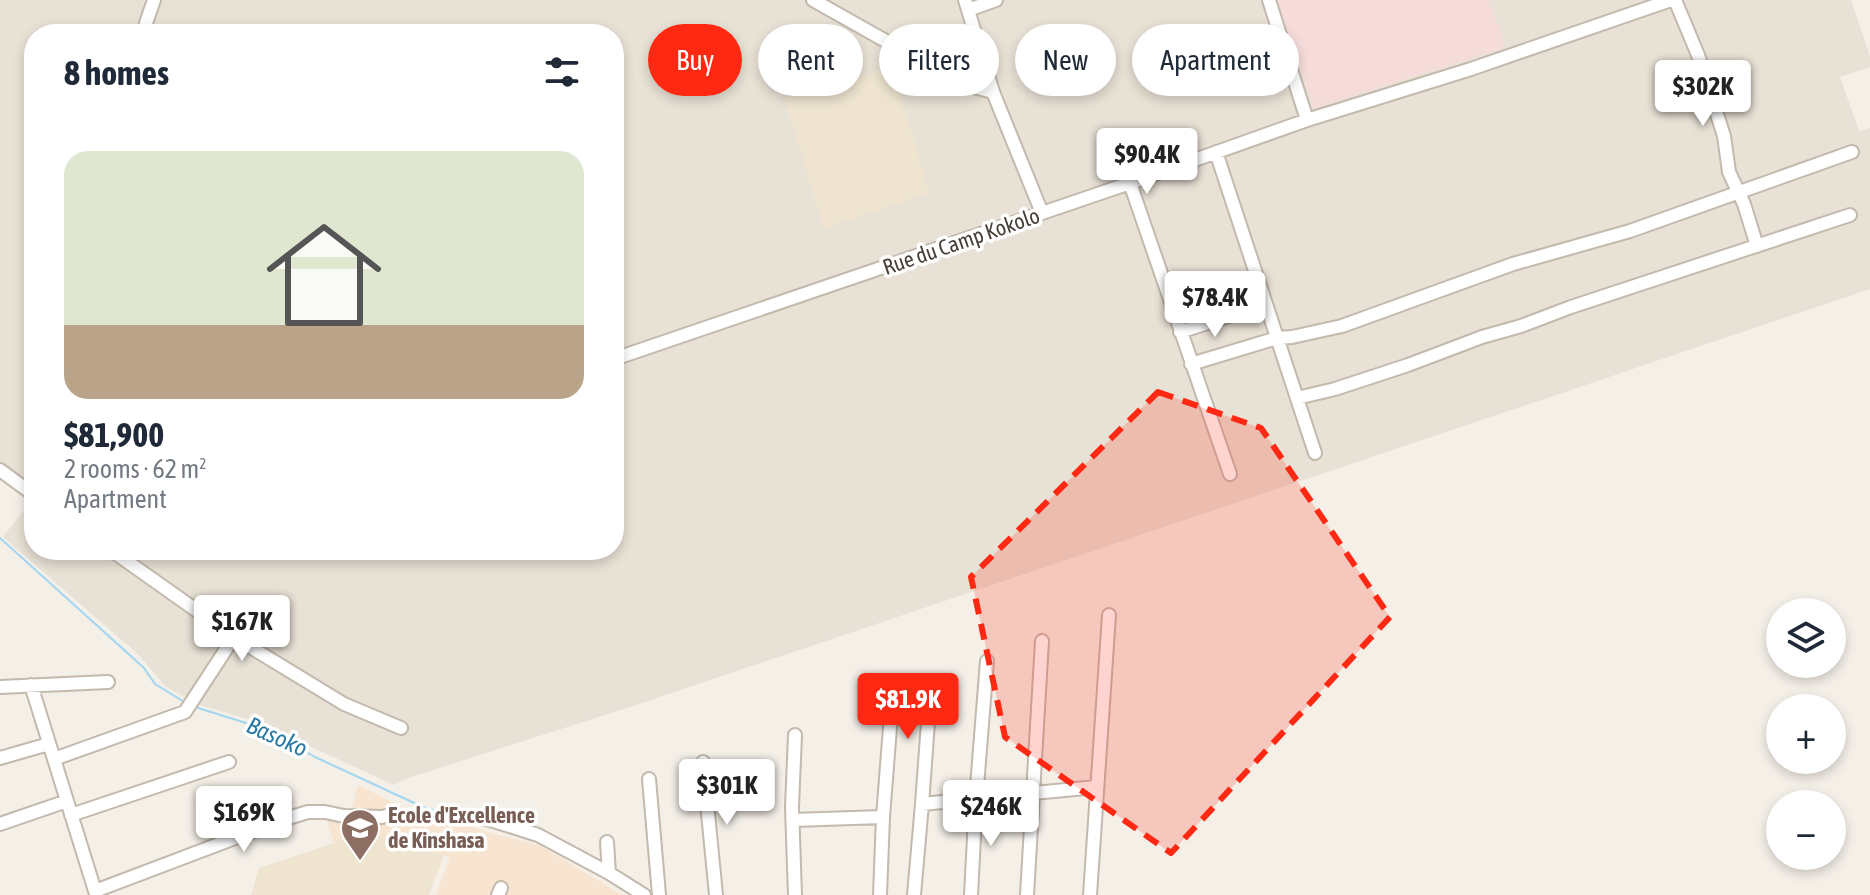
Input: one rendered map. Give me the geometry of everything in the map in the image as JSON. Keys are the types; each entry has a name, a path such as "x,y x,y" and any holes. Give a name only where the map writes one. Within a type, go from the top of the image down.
{"street":[{"path":"146,24 154,0"},
{"path":"813,0 879,37"},
{"path":"967,5 996,0"},
{"path":"1269,0 1307,120"},
{"path":"1673,0 1698,55 1724,136 1729,172 1744,204 1757,246"},
{"name":"Rue du Camp Kokolo","path":"624,356 1307,120 1471,69 1673,0"},
{"path":"995,96 1042,213"},
{"path":"1216,152 1315,453"},
{"path":"1191,364 1277,338 1342,326 1502,268 1630,231 1852,152"},
{"path":"1130,183 1230,474"},
{"path":"1297,398 1408,365 1571,307 1850,215"},
{"path":"1180,332 1238,313"},
{"path":"0,470 24,488"},
{"path":"125,560 234,637 344,704 401,728"},
{"path":"1090,895 1109,615"},
{"path":"54,759 185,712 234,637"},
{"path":"1027,895 1042,641"},
{"path":"971,895 987,661"},
{"path":"914,895 931,681"},
{"path":"0,687 108,682"},
{"path":"31,685 93,894 308,812 386,816"},
{"path":"880,895 892,702"},
{"path":"795,735 795,895"},
{"path":"0,758 49,744"},
{"path":"71,815 229,762"},
{"path":"703,762 716,895"},
{"path":"649,779 659,895"},
{"path":"922,804 1096,787"},
{"path":"0,824 67,801"},
{"path":"793,820 883,817"},
{"path":"484,818 538,835 644,895"},
{"path":"607,842 609,873"}],"highlighted area":[{"path":"1158,392 1261,428 1390,617 1171,853 1005,737 971,577"}],"shaded area":[{"path":"0,0 1851,0 1870,56 1870,67 1840,77 1859,131 1870,128 1870,289 394,785 257,722 197,704 165,686 138,654 30,560 624,560 624,24 24,24 24,488 0,470"},
{"path":"1276,0 1488,0 1506,47 1314,108 1299,65 1299,24 1284,24"},
{"path":"879,70 879,96 900,96 930,193 824,229 784,98 863,96 863,75"},
{"path":"24,510 24,555 3,537"},
{"path":"358,785 418,815 541,846 622,895 436,895 450,857 367,832 334,843 326,817 352,807"},
{"name":"Ecole d'Excellence de Kinshasa","path":"367,832 444,855 429,895 251,895 259,868"}],"waterway":[{"name":"Basoko","path":"0,538 24,560"},
{"name":"Basoko","path":"24,560 144,668 155,684 186,703"},
{"name":"Basoko","path":"195,707 265,729 315,757 425,808 485,824"}],"place":[{"name":"Ecole d'Excellence de Kinshasa","path":"360,862"}]}
